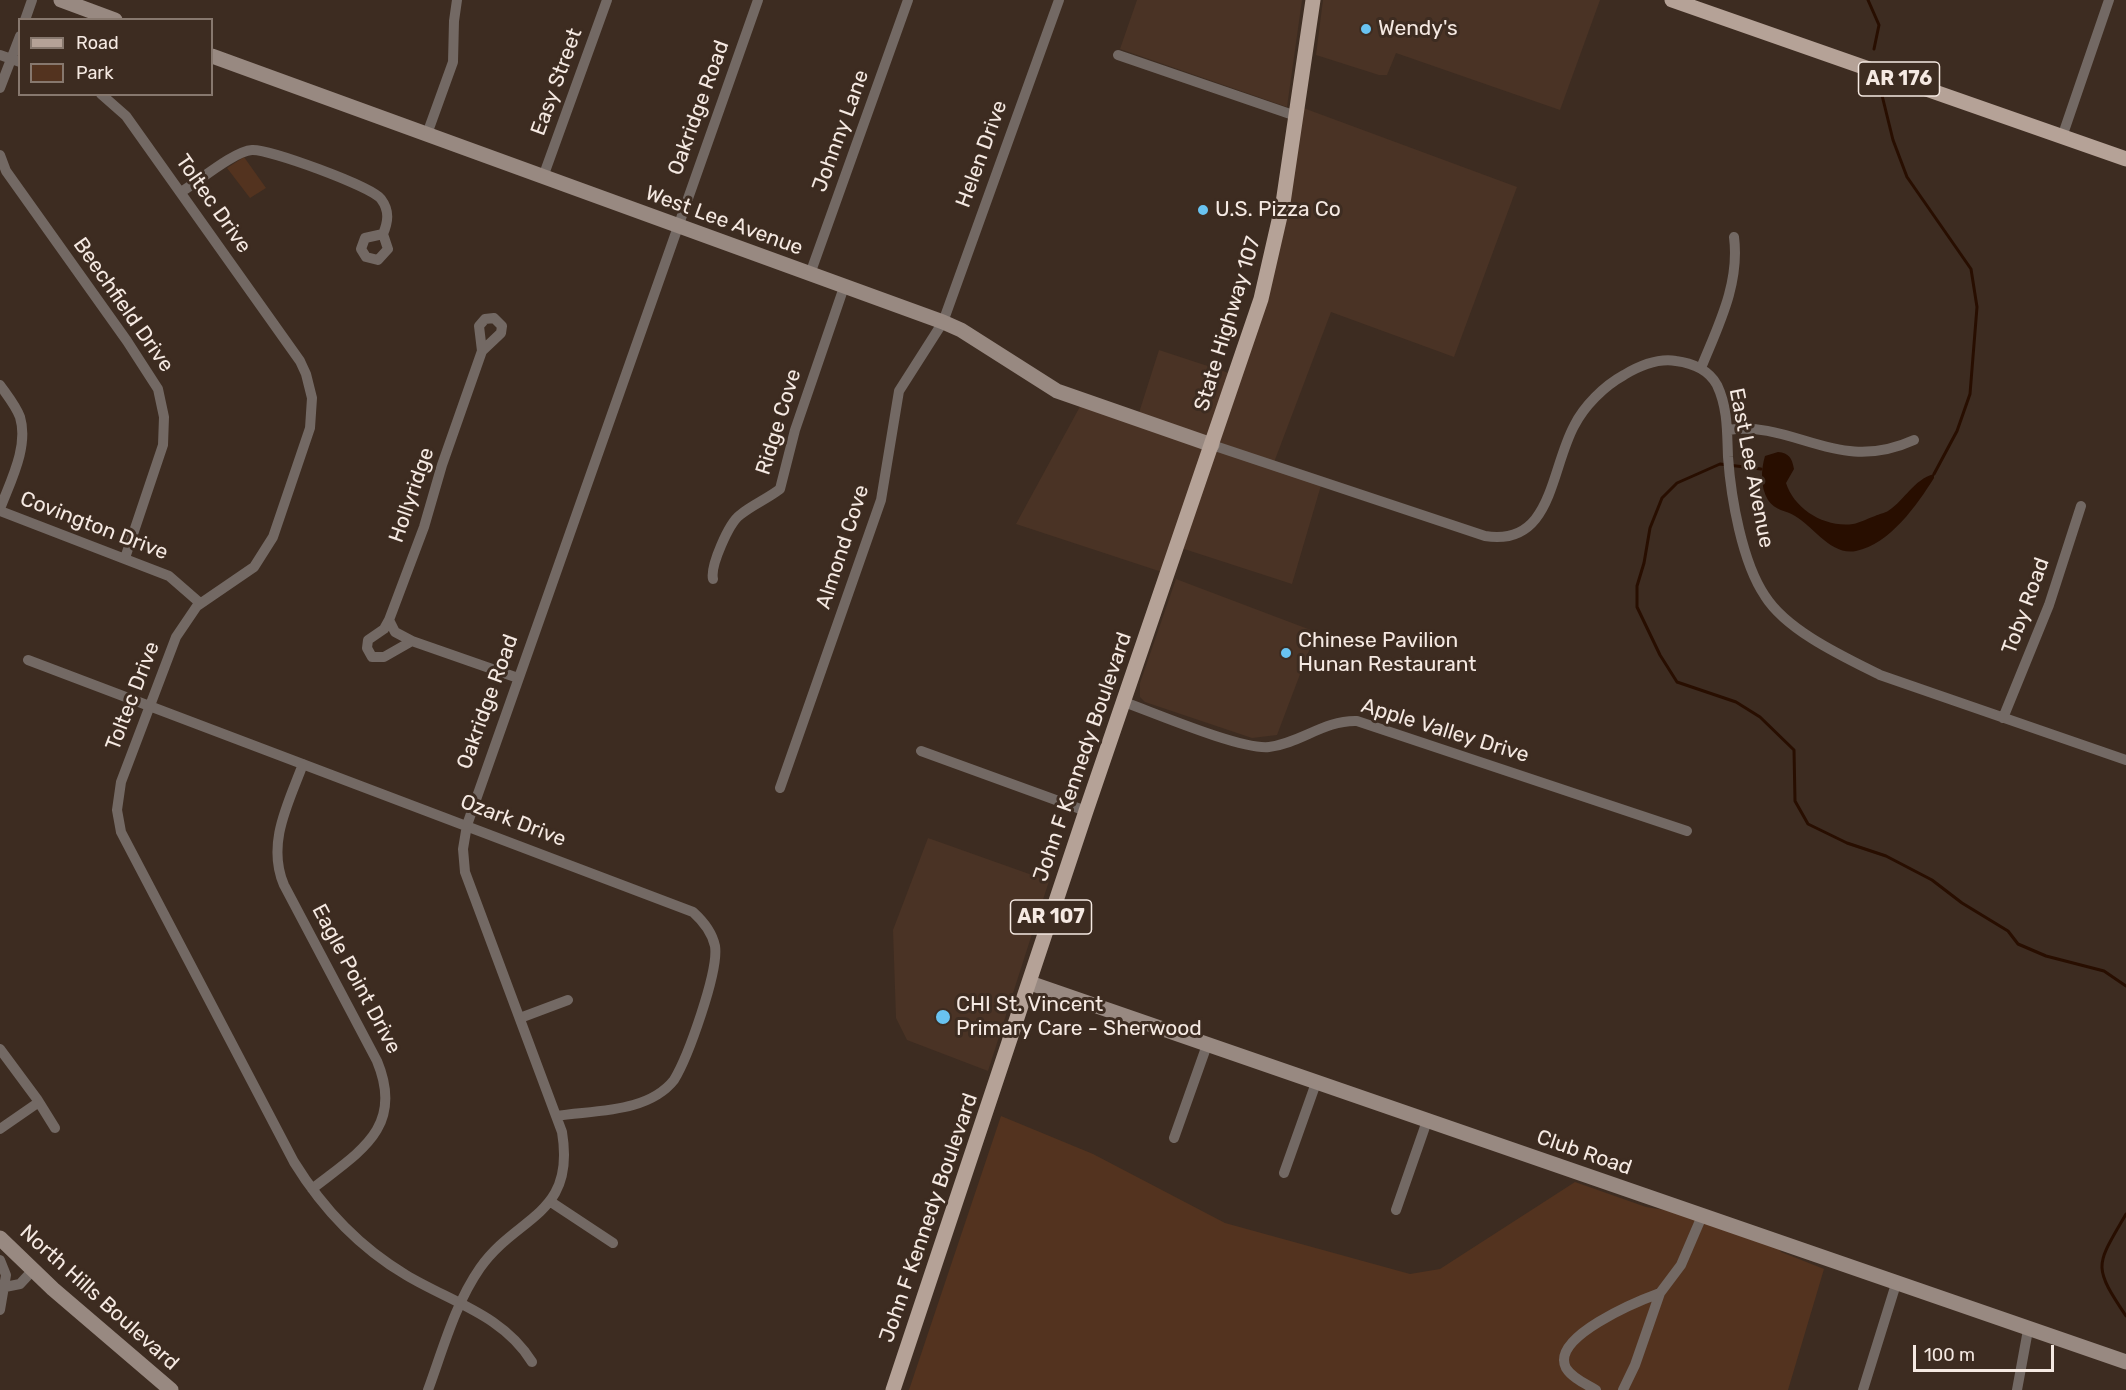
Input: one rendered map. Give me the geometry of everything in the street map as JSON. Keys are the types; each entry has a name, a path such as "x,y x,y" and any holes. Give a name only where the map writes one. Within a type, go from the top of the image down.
{"main road":[{"name":"State Highway 107","path":"1212,445 1270,264 1296,116 1313,0"},
{"name":"AR 176","path":"1672,0 2126,159"},
{"name":"John F Kennedy Boulevard","path":"893,1390 1086,811 1212,445"}],"street":[{"path":"26,18 32,0"},
{"path":"61,0 110,18"},
{"path":"427,134 453,62 457,0"},
{"name":"Easy Street","path":"543,177 607,0"},
{"name":"Oakridge Road","path":"429,1390 461,1302 480,1267 497,1248 540,1215 551,1202 560,1184 565,1155 562,1132 465,872 463,849 467,825 758,0"},
{"name":"Johnny Lane","path":"810,274 908,0"},
{"name":"Helen Drive","path":"943,322 1059,0"},
{"path":"2062,137 2109,0"},
{"path":"0,88 15,61 18,46"},
{"path":"0,56 15,61"},
{"name":"West Lee Avenue","path":"213,56 943,322 962,330 1057,391 1212,445"},
{"path":"1118,56 1296,116"},
{"name":"Toltec Drive","path":"103,96 126,116 300,361 312,398 310,428 305,448 269,546 247,573 200,603 176,637 117,799 121,832 278,1131 312,1189 337,1221 366,1248 407,1276 461,1302 512,1335 532,1362"},
{"path":"181,192 246,151 261,150 332,174 375,194 387,213 388,221 383,234"},
{"name":"Beechfield Drive","path":"0,155 6,171 150,374 162,404 163,445 125,558"},
{"path":"1212,445 1485,536 1506,538 1525,532 1537,519 1575,423 1586,408 1611,384 1634,369 1654,362 1677,361 1701,368 1734,280 1734,237"},
{"name":"Ridge Cove","path":"712,579 717,557 734,521 780,489 795,430 844,287"},
{"name":"Almond Cove","path":"780,788 881,500 899,391 943,322"},
{"name":"Hollyridge","path":"389,620 424,527 442,465 482,351"},
{"name":"East Lee Avenue","path":"1701,368 1716,385 1728,430 1731,477 1752,570 1764,595 1786,619 1833,650 1880,675 2126,760"},
{"path":"0,385 18,413 22,436 18,460 0,510"},
{"path":"1728,430 1757,429 1831,449 1861,453 1891,448 1914,440"},
{"name":"Toby Road","path":"2003,718 2049,605 2081,506"},
{"name":"Covington Drive","path":"0,510 169,576 200,603"},
{"path":"389,620 395,632 412,641 518,678"},
{"path":"389,620 384,629 368,640 367,648 372,657 384,657 412,641"},
{"name":"Ozark Drive","path":"28,660 683,906 703,922 713,940 715,968 678,1073 668,1088 658,1096 641,1103 556,1116"},
{"name":"Apple Valley Drive","path":"1124,702 1258,747 1292,742 1332,723 1357,721 1687,831"},
{"path":"921,751 1086,811"},
{"name":"Eagle Point Drive","path":"303,764 279,831 277,865 284,885 377,1061 384,1076 387,1098 384,1115 374,1138 312,1189"},
{"name":"Club Road","path":"1030,983 2126,1362"},
{"path":"520,1018 568,1000"},
{"path":"1174,1138 1207,1045"},
{"path":"0,1049 55,1128"},
{"path":"1284,1173 1316,1083"},
{"path":"0,1129 39,1102"},
{"path":"1396,1209 1427,1121"},
{"path":"551,1202 613,1243"},
{"path":"1623,1390 1635,1365 1660,1293 1681,1265 1702,1216"},
{"name":"North Hills Boulevard","path":"0,1238 33,1270 171,1390"},
{"path":"0,1260 5,1269 6,1287 0,1310"},
{"path":"6,1287 20,1284 33,1270"},
{"path":"1863,1390 1896,1284"},
{"path":"1596,1390 1568,1371 1564,1360 1566,1349 1605,1318 1660,1293"},
{"path":"2017,1390 2028,1330"}],"shaded area":[{"path":"1137,0 1302,0 1287,107 1120,49"},
{"path":"1323,0 1600,0 1560,110 1396,53 1387,75 1379,75 1316,55"},
{"path":"1298,106 1517,187 1454,357 1331,312 1273,465 1322,482 1292,584 1178,547 1168,574 1016,524 1083,401 1137,419 1159,350 1235,375 1261,299"},
{"path":"1778,452 1787,455 1792,462 1794,469 1786,483 1796,501 1812,515 1832,523 1858,523 1887,512 1920,481 1934,474 1934,478 1911,511 1891,532 1868,547 1847,551 1830,545 1802,521 1774,506 1768,500 1762,484 1765,456"},
{"path":"1176,579 1316,632 1277,735 1252,738 1145,702 1140,697 1140,683"},
{"path":"928,838 1049,881 988,1071 907,1040 896,1018 893,930"}],"green space":[{"path":"244,157 266,188 250,198 227,168"},
{"path":"1001,1116 1093,1154 1225,1223 1410,1274 1440,1269 1575,1182 1646,1207 1702,1216 1775,1242 1781,1252 1824,1269 1788,1390 909,1390"}],"waterway":[{"path":"1868,0 1879,25 1874,49"},
{"path":"1878,79 1893,140 1907,177 1971,269 1977,307 1970,394 1957,431 1934,474"},
{"path":"1761,469 1720,464 1677,483 1662,498 1650,528 1644,563 1637,586 1637,607 1660,655 1677,682 1736,702 1760,717 1794,750 1795,801 1808,824 1847,843 1886,856 1932,880 1962,903 2008,931 2018,944 2046,956 2104,971 2126,986"},
{"path":"2126,1214 2109,1245 2102,1265 2107,1286 2126,1316"}],"place":[{"name":"Wendy's","path":"1366,29"},
{"name":"U.S. Pizza Co","path":"1203,210"},
{"name":"Chinese Pavilion Hunan Restaurant","path":"1286,653"},
{"name":"CHI St. Vincent Primary Care - Sherwood","path":"943,1017"}]}
